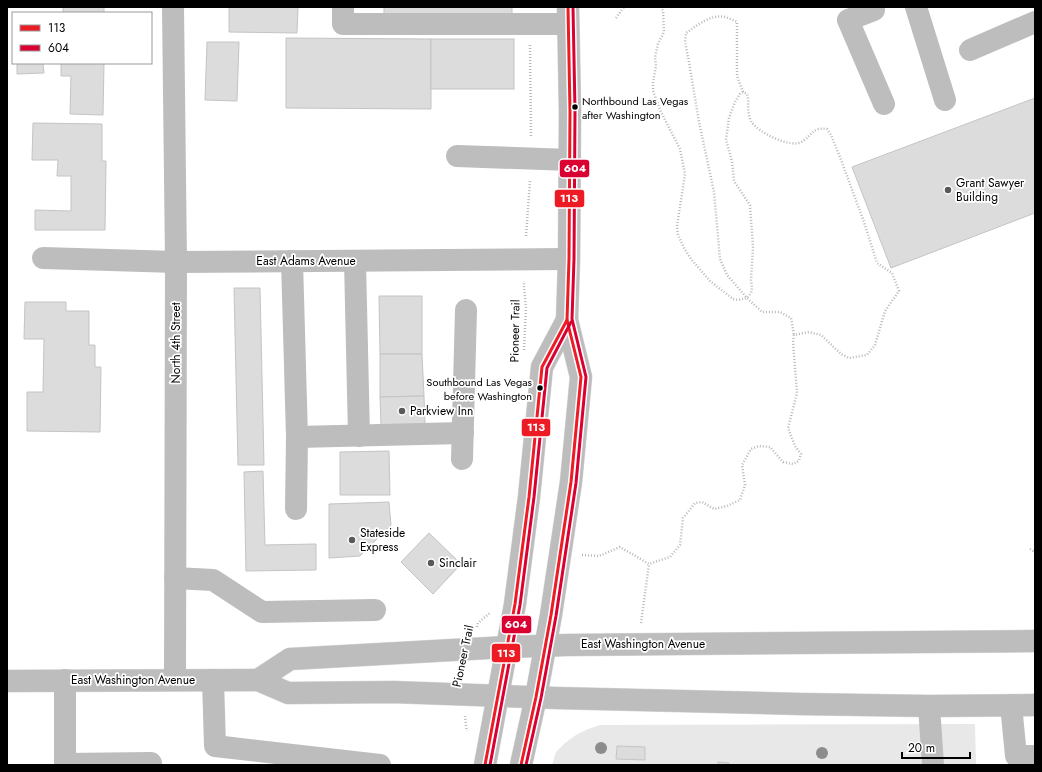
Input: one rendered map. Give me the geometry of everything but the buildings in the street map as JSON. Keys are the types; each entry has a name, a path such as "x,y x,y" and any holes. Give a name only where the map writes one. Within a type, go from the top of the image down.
{"main road":[{"name":"North 4th Street","path":"173,7 176,262 175,680"},
{"path":"343,7 344,24 530,24 568,15 570,160 567,320 581,378 571,482 546,645 521,765"},
{"path":"873,7 874,10 848,20 884,104"},
{"path":"916,7 945,100"},
{"path":"970,50 1035,22"},
{"path":"457,156 570,160"},
{"name":"East Adams Avenue","path":"43,258 176,262 569,259"},
{"path":"355,260 359,436"},
{"path":"292,261 296,509"},
{"path":"462,459 466,310"},
{"path":"484,765 515,604 529,497 542,366 567,320"},
{"path":"296,437 463,433"},
{"path":"175,578 213,580 262,612 376,610"},
{"name":"East Washington Avenue","path":"258,680 290,659 546,645 1035,641"},
{"path":"65,680 65,764 150,763 150,765"},
{"path":"213,680 214,756 380,765"},
{"name":"East Washington Avenue","path":"7,681 258,680 288,693 393,692 800,704 929,706 1035,705"},
{"path":"1011,705 1023,759"},
{"path":"929,706 932,765"}],"path":[{"path":"616,18 624,7"},
{"path":"661,7 663,11 664,32 658,44 655,57 656,66 653,91 670,132 680,149 685,174 677,226 678,235 691,259 710,281 733,299 738,300 747,298 751,293 752,288 753,247 750,205 734,181 732,161 726,140 729,118 734,102 743,92"},
{"path":"581,555 599,556 620,547 650,564 670,557 680,545 683,518 695,503 702,502 714,509 727,506 740,500 745,485 742,465 751,448 759,446 770,447 783,462 793,464 798,461 801,454 795,446 788,428 797,393 793,342 794,335 791,318 780,312 762,312 747,298 727,275 720,259 714,192 699,122 685,42 686,34 698,24 713,16 726,17 737,22 737,76 743,92 747,94 747,110 751,122 756,127 765,134 781,141 796,144 802,142 812,132 820,128 827,129 840,157 878,263 892,273 899,291 885,310 875,346 867,354 849,358 841,354 821,335 809,332 794,335"},
{"name":"Pioneer Trail","path":"524,354 526,308 524,286 526,259 525,244 531,158 530,24"},
{"path":"1030,549 1035,552"},
{"path":"641,625 650,564"},
{"name":"Pioneer Trail","path":"474,649 478,623 492,611"},
{"name":"Pioneer Trail","path":"464,694 466,726 469,736"}],"shaded area":[{"path":"975,724 976,765 552,765 556,752 565,743 576,735 600,725"}],"transit line":[{"name":"113","path":"521,765 536,697 551,615 571,482 581,377 567,320 570,111 568,7"},
{"name":"604","path":"526,765 541,698 556,616 576,483 586,377 572,319 575,111 573,7"},
{"name":"113","path":"485,765 515,604 529,497 542,367 567,320"},
{"name":"604","path":"490,765 520,605 534,497 547,368 571,322"}],"place":[{"name":"Northbound Las Vegas after Washington","path":"575,107"},
{"name":"Grant Sawyer Building","path":"948,190"},
{"name":"Southbound Las Vegas before Washington","path":"540,388"},
{"name":"Parkview Inn","path":"402,411"},
{"name":"Stateside Express","path":"352,540"},
{"name":"Sinclair","path":"431,563"}]}
